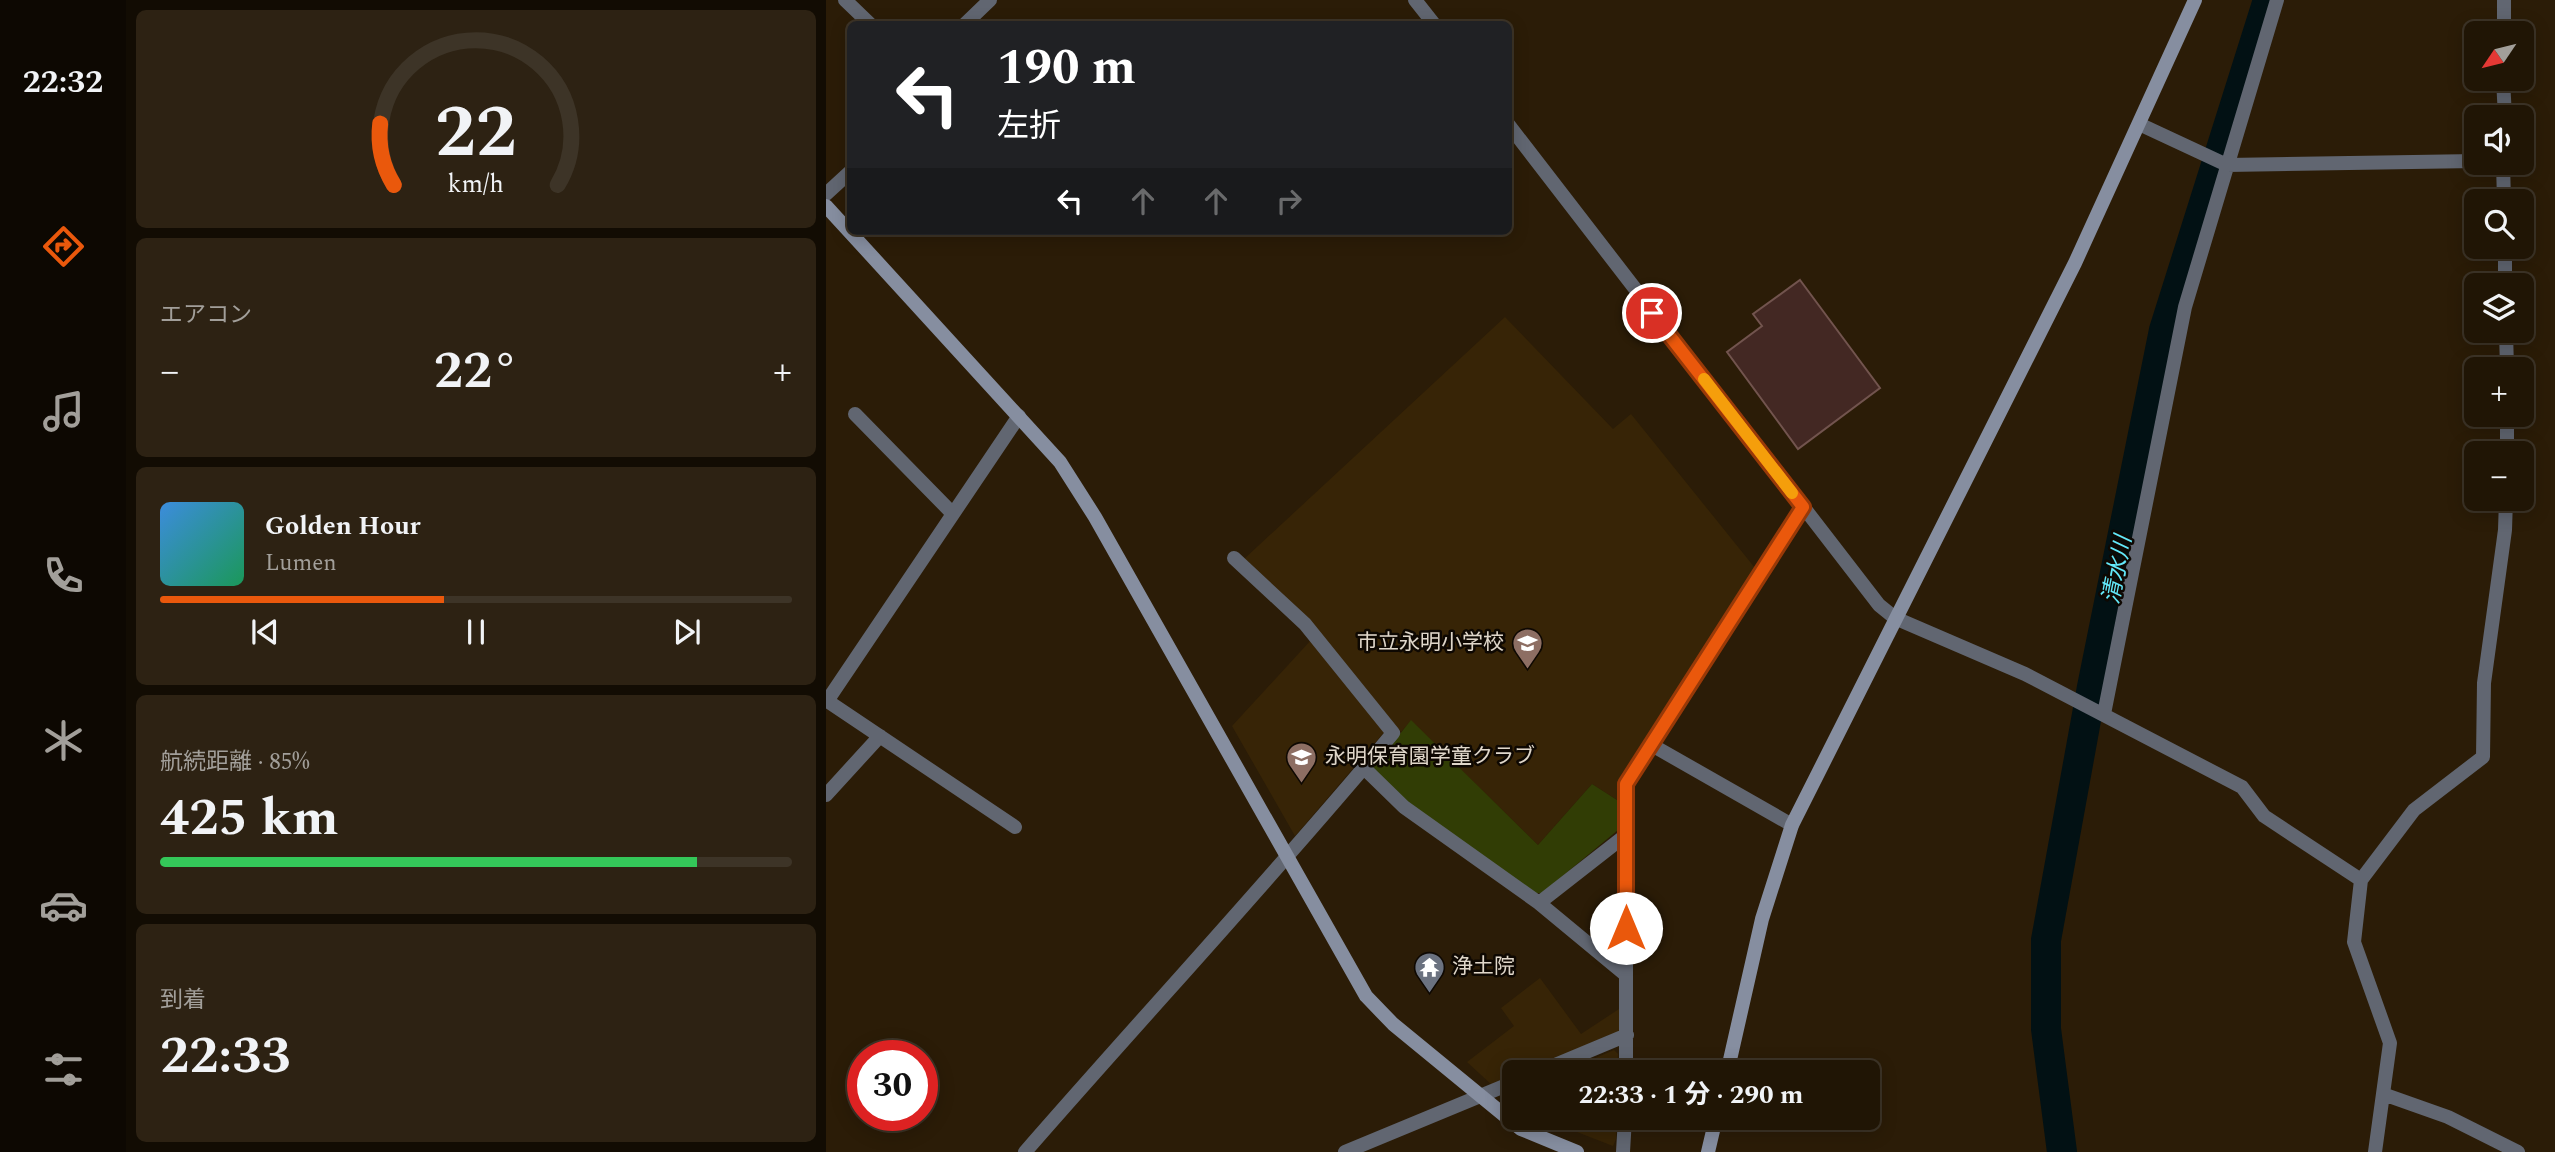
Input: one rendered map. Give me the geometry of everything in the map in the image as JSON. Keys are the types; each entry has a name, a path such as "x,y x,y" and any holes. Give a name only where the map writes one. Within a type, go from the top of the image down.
{"street":[{"path":"845,0 867,21"},
{"path":"968,21 990,0"},
{"path":"1415,0 1431,21"},
{"path":"1730,1060 1762,919 1792,825 2076,263 2196,0"},
{"path":"2104,714 2185,307 2277,0"},
{"path":"2504,0 2504,21"},
{"path":"2139,124 2227,165 2464,161"},
{"path":"1512,129 1879,605 1895,618 2019,671 2242,787 2264,816 2361,880"},
{"path":"826,194 847,175"},
{"path":"826,206 847,229"},
{"path":"853,235 1060,462 1095,517 1366,996 1392,1024 1521,1129 1577,1152"},
{"path":"855,414 953,514"},
{"path":"1015,827 827,701 1018,416"},
{"path":"1626,1060 1626,784 1803,507"},
{"path":"2375,1152 2390,1043 2354,942 2361,880 2414,810 2483,757 2484,683 2506,511"},
{"path":"1025,1152 1161,995 1287,858 1393,733 1305,625 1234,558"},
{"path":"826,795 880,736"},
{"path":"1650,744 1792,825"},
{"path":"1364,768 1404,807 1539,903 1626,975"},
{"path":"1539,903 1626,835"},
{"path":"1567,1060 1627,1035"},
{"path":"1345,1152 1502,1087"},
{"path":"2383,1094 2448,1117 2518,1152"},
{"path":"1623,1152 1624,1130"},
{"path":"1709,1152 1714,1130"}],"shaded area":[{"path":"1505,317 1613,429 1631,414 1755,568 1622,774 1617,800 1592,784 1538,845 1411,721 1401,732 1310,621 1243,560"},
{"name":"永明保育園学童クラブ","path":"1311,640 1385,731 1295,836 1232,726"},
{"path":"1540,978 1581,1034 1619,1009 1620,1031 1615,1036 1557,1060 1502,1060 1502,1083 1493,1086 1467,1062 1514,1026 1501,1008"},
{"path":"1614,1050 1618,1054 1618,1060 1591,1060"},
{"path":"1572,1130 1616,1130 1613,1146"}],"green space":[{"path":"1411,720 1538,845 1592,784 1617,800 1618,830 1542,893 1536,893 1410,806 1372,769"}],"building":[{"path":"1800,280 1880,388 1798,449 1727,352 1762,326 1753,314"}],"waterway":[{"name":"清水川","path":"2062,1152 2046,1029 2046,940 2092,687 2164,330 2268,0"}],"slow traffic":[{"path":"1704,379 1792,493"}],"place":[{"name":"市立永明小学校","path":"1527,670"},
{"name":"永明保育園学童クラブ","path":"1302,784"},
{"name":"浄土院","path":"1429,994"}],"route":[{"path":"1626,928 1626,784 1803,507 1652,313"}]}
